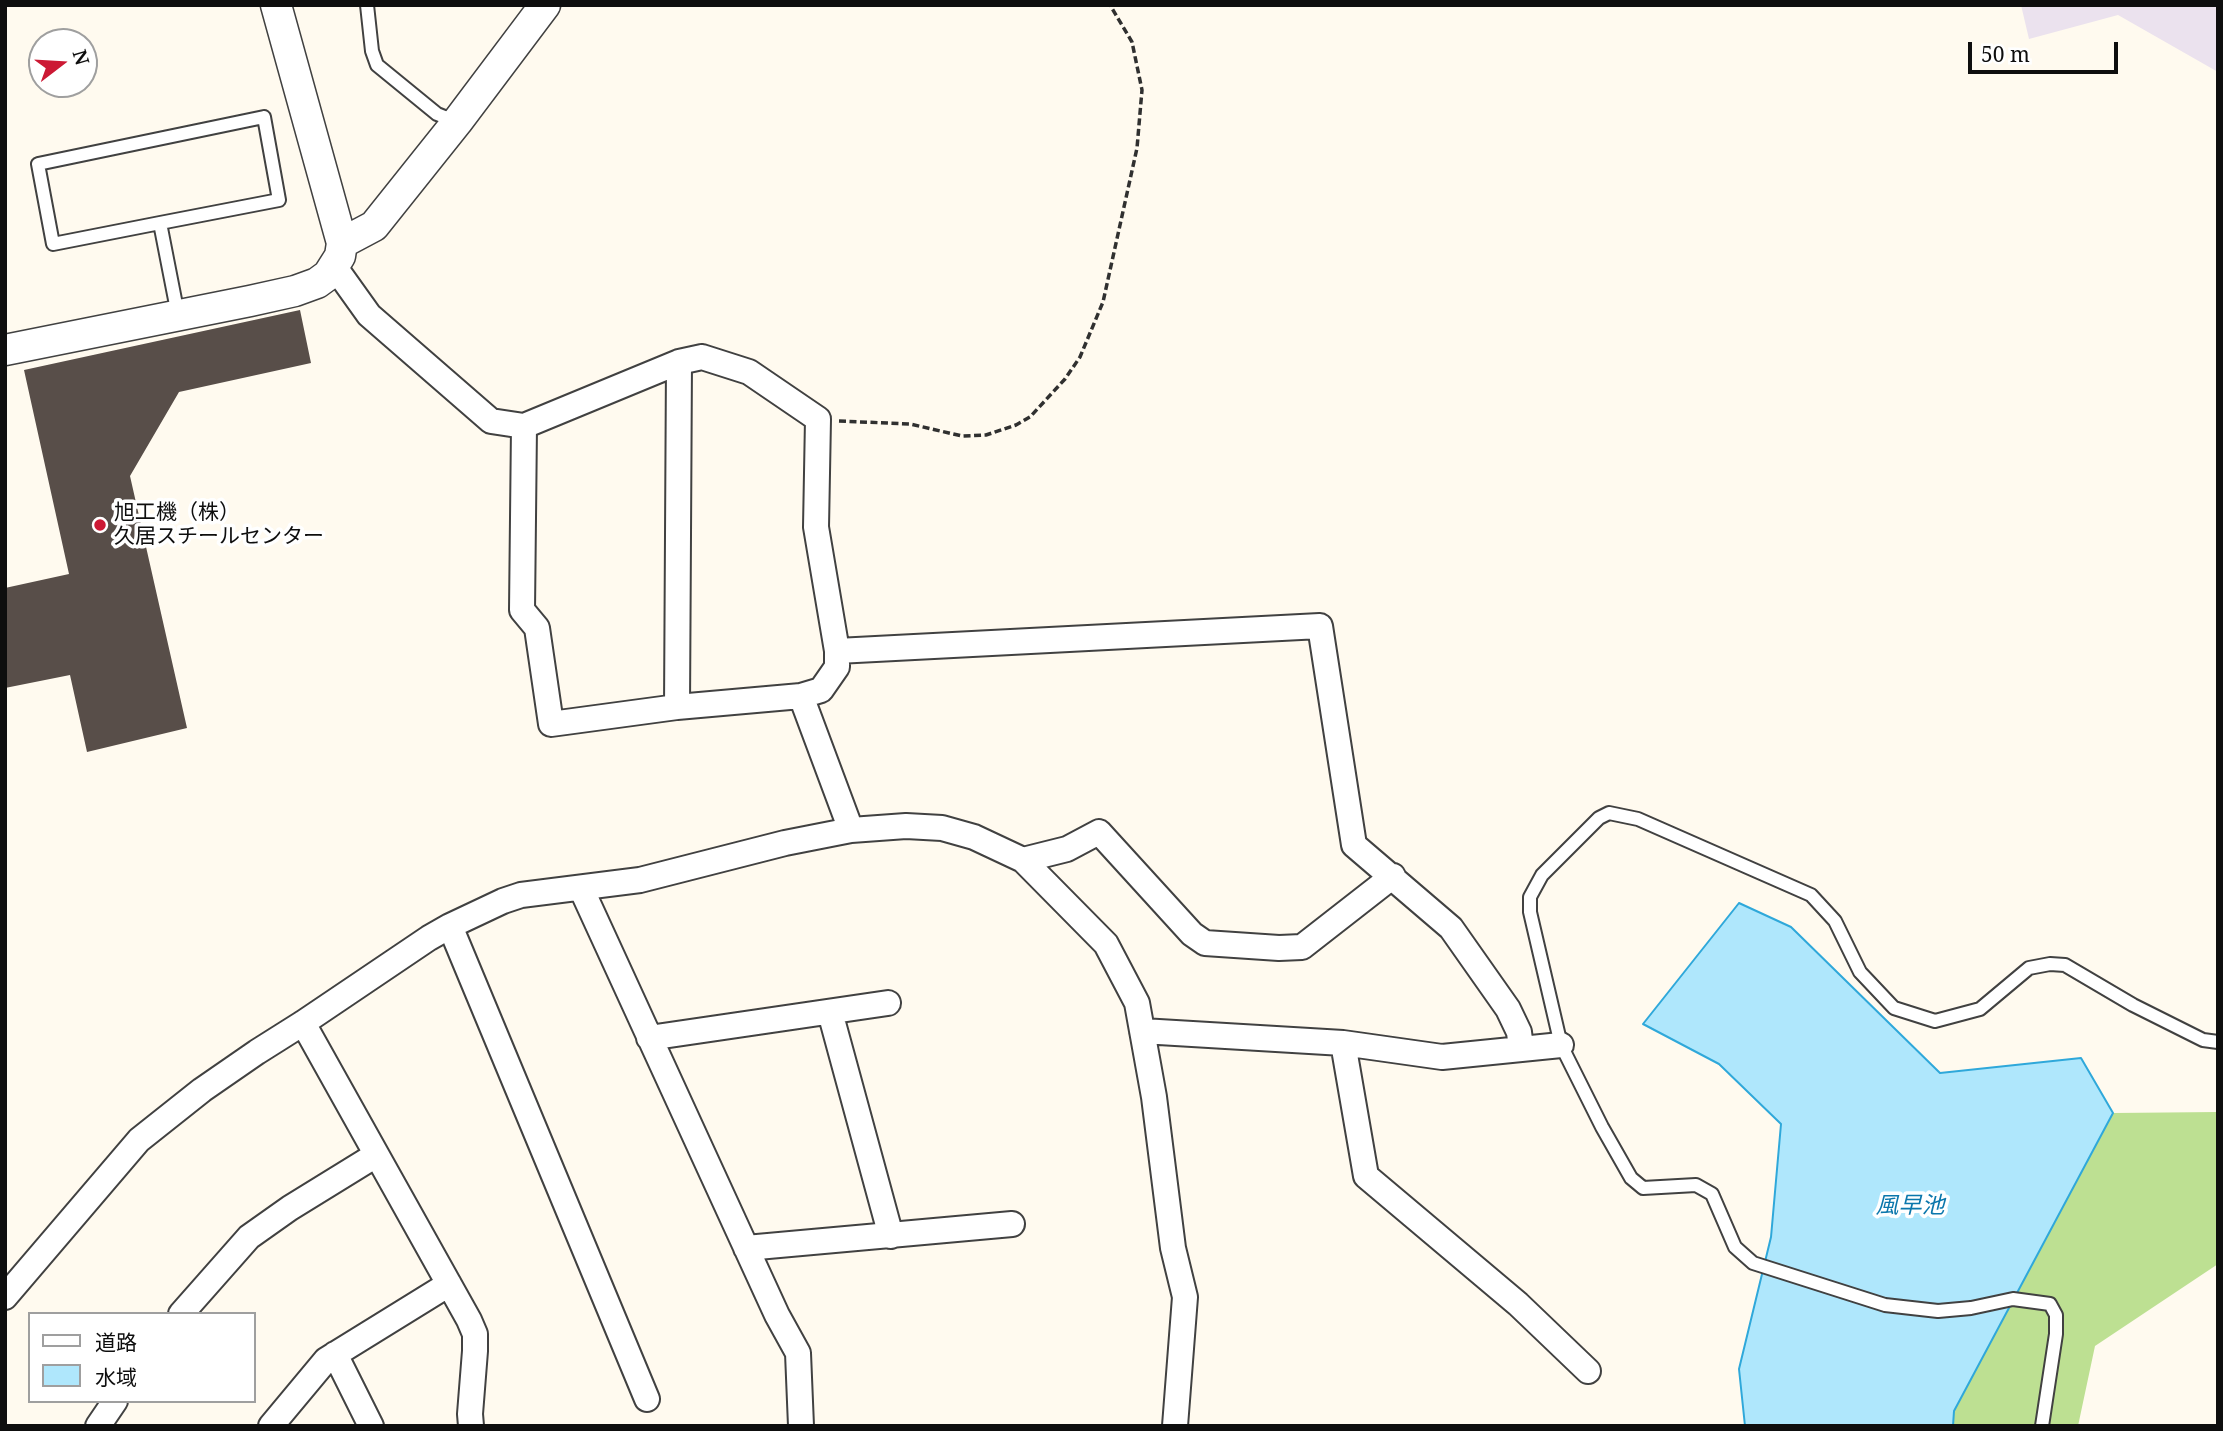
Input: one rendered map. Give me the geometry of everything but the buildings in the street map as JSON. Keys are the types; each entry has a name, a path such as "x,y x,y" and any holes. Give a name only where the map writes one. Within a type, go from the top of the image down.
{"street":[{"path":"276,5 338,254 369,315 491,421 524,426 679,362 702,357 749,372 818,419 816,527 838,651 836,667 821,690 801,696 677,707 551,724 537,628 522,610 524,426"},
{"path":"5,350 295,291 317,283 328,275 338,254 374,226 545,5"},
{"path":"677,707 679,362"},
{"path":"838,651 1320,626 1354,845 1451,928 1508,1009 1519,1032 1521,1049"},
{"path":"801,696 851,830"},
{"path":"5,1297 139,1140 202,1090 450,926 521,895 640,880 785,842 851,830 906,826 942,828 974,836 1023,860 1106,944 1137,1003 1154,1097 1173,1248 1185,1297 1175,1426"},
{"path":"1023,860 1067,849 1099,832 1192,934 1205,943 1279,948 1301,947 1393,876"},
{"path":"580,887 777,1315 798,1353 801,1426"},
{"path":"450,926 647,1399"},
{"path":"649,1038 888,1003"},
{"path":"831,1012 891,1236"},
{"path":"303,1023 475,1334 471,1426"},
{"path":"1142,1031 1343,1043 1442,1057 1562,1045"},
{"path":"1343,1043 1366,1176 1518,1304 1588,1371"},
{"path":"183,1312 249,1237 290,1208 376,1155"},
{"path":"746,1248 1012,1224"},
{"path":"271,1426 326,1360 449,1284"},
{"path":"335,1354 371,1426"},
{"path":"98,1426 115,1403"}],"lane":[{"path":"368,5 372,51 377,65 437,114 457,122"},
{"path":"264,117 279,200 160,223 54,244 38,164 264,117"},
{"path":"160,223 178,316"},
{"path":"2042,1426 2056,1334 2056,1315 2050,1304 2013,1299 1971,1308 1938,1311 1885,1305 1754,1263 1735,1247 1712,1194 1696,1185 1643,1188 1631,1178 1602,1127 1562,1045 1530,912 1530,897 1542,875 1599,818 1609,813 1638,819 1811,895 1835,921 1860,972 1894,1008 1935,1021 1980,1009 2029,968 2057,964 2065,965 2133,1005 2203,1041 2218,1042"}],"path":[{"path":"818,419 910,424 962,436 986,435 1016,425 1030,417 1065,379 1080,356 1103,302 1137,148 1142,90 1132,42 1111,5"}],"shaded area":[{"path":"2021,5 2218,5 2218,72 2118,15 2029,39"}],"green space":[{"path":"2218,1112 2218,1264 2095,1346 2078,1426 1953,1426 1954,1411 2113,1113"}],"water":[{"name":"風早池","path":"1739,903 1791,927 1940,1073 2081,1058 2113,1113 1954,1411 1953,1426 1745,1426 1739,1369 1771,1237 1781,1124 1719,1064 1643,1024"}],"place":[{"name":"旭工機（株） 久居スチールセンター","path":"100,525"}]}
